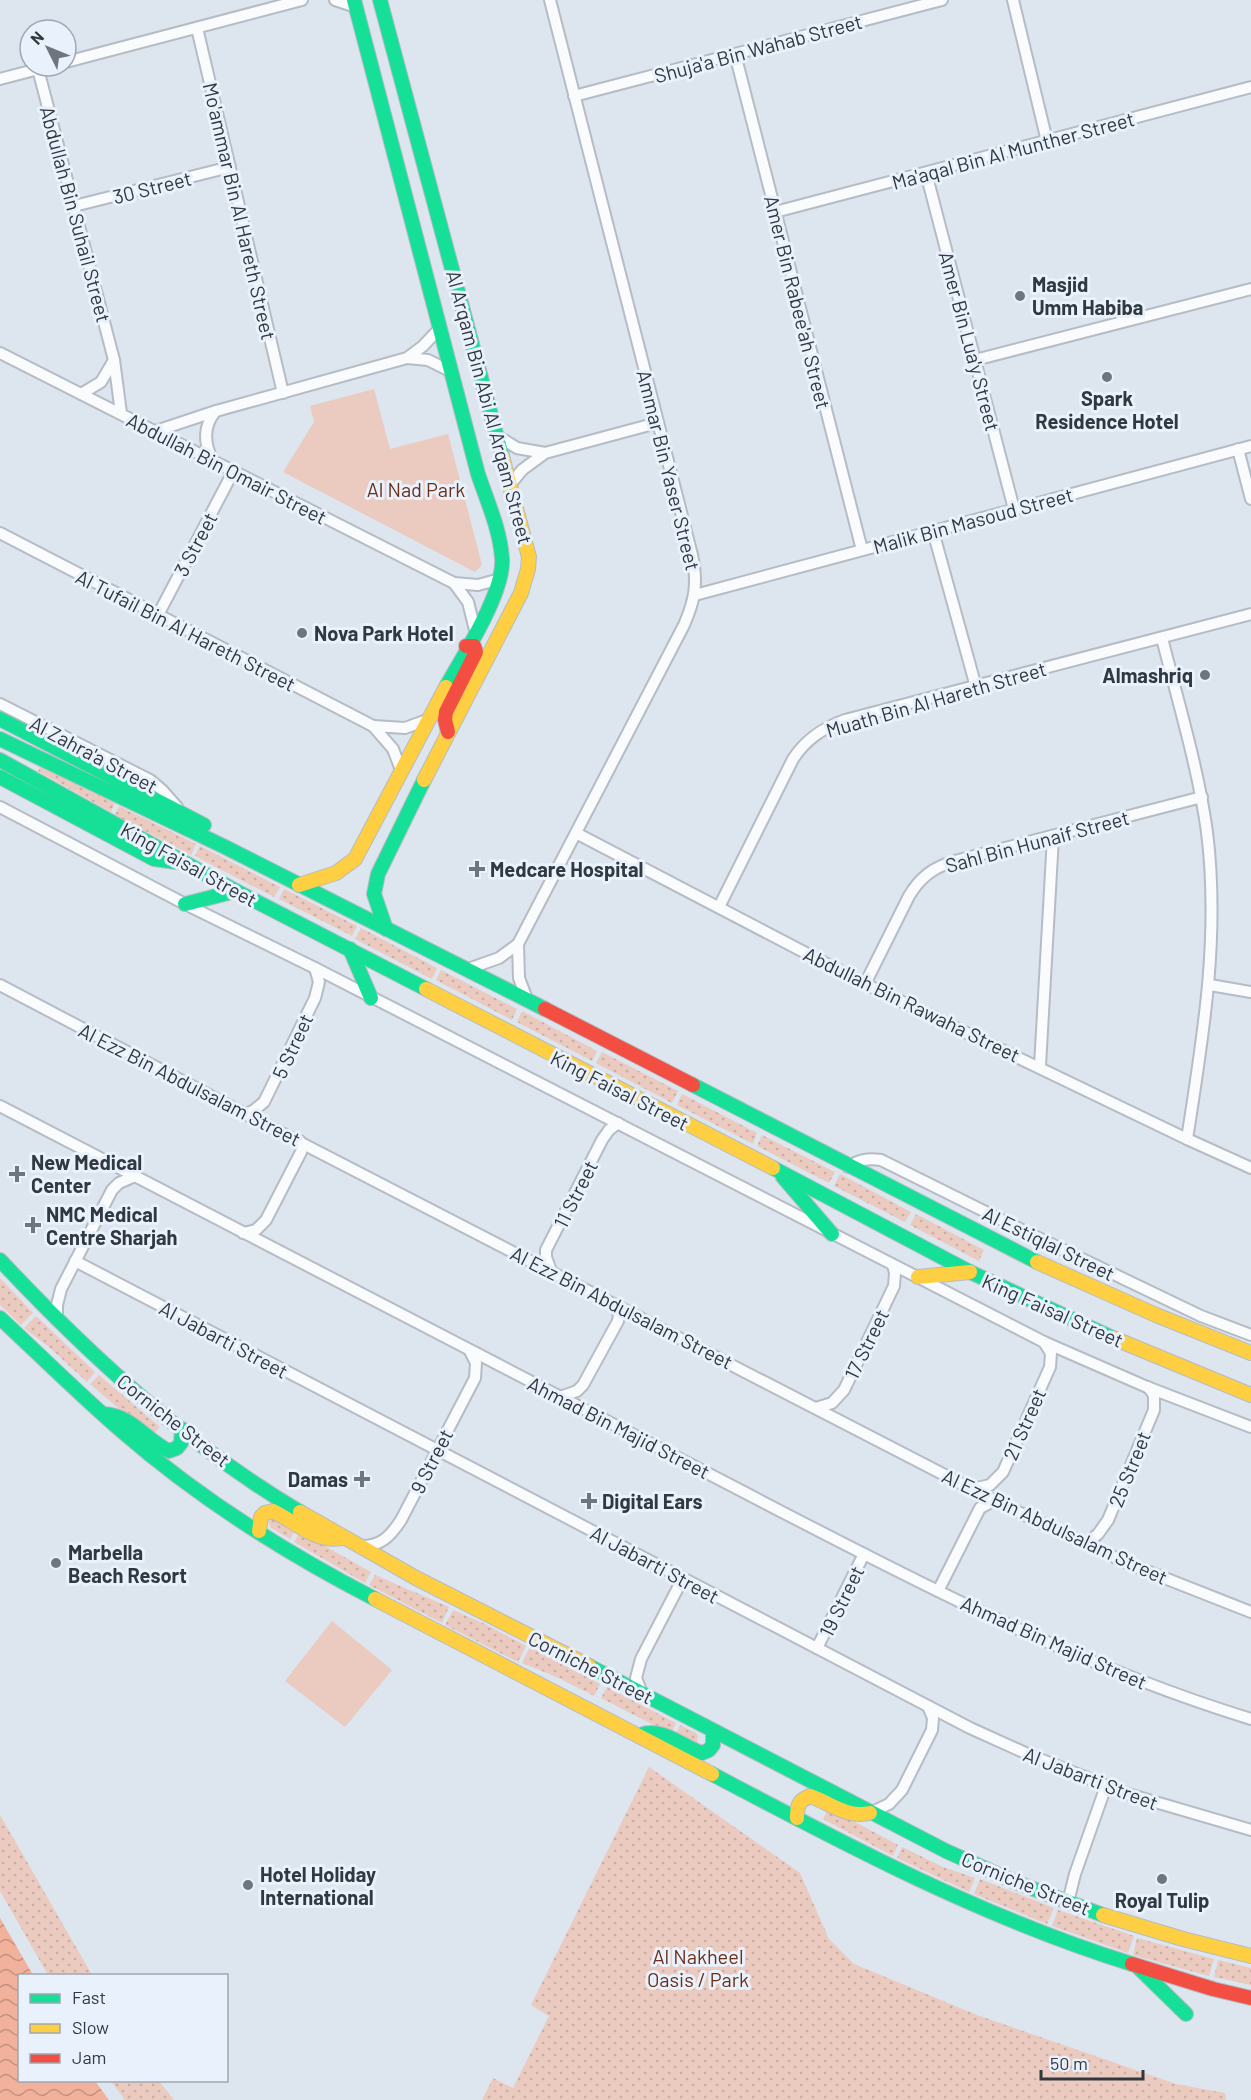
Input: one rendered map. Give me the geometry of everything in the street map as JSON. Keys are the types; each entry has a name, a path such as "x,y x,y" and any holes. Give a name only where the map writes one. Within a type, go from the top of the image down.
{"main road":[{"name":"Al Arqam Bin Abi Al Arqam Street","path":"380,0 529,557 525,582 378,874 374,894 386,929"},
{"name":"Al Arqam Bin Abi Al Arqam Street","path":"299,885 339,873 356,859 427,720 490,604 502,567 499,540 478,474 355,3"},
{"path":"448,732 446,712 476,652 474,646 466,646"},
{"path":"0,719 180,812 212,831 225,847"},
{"name":"King Faisal Street","path":"0,739 225,847 527,999 1016,1253 1156,1315 1251,1353"},
{"name":"King Faisal Street","path":"0,760 236,891 970,1272 1056,1314 1248,1392"},
{"path":"391,846 381,854 376,853 374,848 400,796 403,784 401,770"},
{"path":"0,777 154,859 182,861"},
{"path":"185,904 236,891"},
{"path":"350,949 371,998"},
{"path":"776,1170 832,1234"},
{"name":"Corniche Street","path":"0,1260 57,1321 115,1374 182,1429 258,1484 342,1538 870,1813 981,1868 1068,1902 1188,1940 1251,1956"},
{"path":"918,1277 970,1272"},
{"name":"Corniche Street","path":"0,1318 124,1433 190,1485 313,1565 369,1596 958,1899 1027,1928 1138,1967 1251,1998"},
{"path":"104,1413 120,1415 160,1447 169,1451 182,1444 182,1429"},
{"path":"259,1531 258,1523 261,1516 273,1511 321,1538 332,1540 342,1538"},
{"path":"640,1735 651,1731 657,1732 702,1752 707,1752 714,1745 713,1731"},
{"path":"797,1818 797,1805 802,1799 810,1796 850,1815 870,1813"},
{"path":"1138,1967 1186,2014"}],"street":[{"path":"78,59 302,0"},
{"path":"335,0 355,3"},
{"name":"Ammar Bin Yaser Street","path":"467,969 499,958 518,944 684,625 695,595 696,575 693,555 657,423 550,0"},
{"name":"Shuja'a Bin Wahab Street","path":"574,96 735,54 906,5 942,0"},
{"path":"1013,0 1047,141"},
{"name":"Mo'ammar Bin Al Hareth Street","path":"196,28 283,393"},
{"name":"Amer Bin Rabee'ah Street","path":"735,54 862,550"},
{"path":"0,79 18,74"},
{"name":"Abdullah Bin Suhail Street","path":"40,78 114,360 121,413"},
{"name":"Ma'aqal Bin Al Munther Street","path":"775,212 1251,87"},
{"name":"30 Street","path":"74,206 230,167"},
{"name":"Amer Bin Lua'y Street","path":"926,173 1014,509"},
{"path":"975,360 1251,289"},
{"path":"156,431 216,411 407,358 423,346 440,328"},
{"name":"Abdullah Bin Omair Street","path":"0,353 453,584 468,602 475,630"},
{"path":"407,358 428,360 452,372"},
{"path":"81,394 106,376 114,360"},
{"path":"213,461 208,452 206,430 209,420 216,411"},
{"path":"509,486 522,470 545,453 657,423"},
{"path":"496,435 517,448 545,453"},
{"name":"Malik Bin Masoud Street","path":"695,595 1251,446"},
{"path":"1239,449 1251,499"},
{"name":"3 Street","path":"158,615 233,472"},
{"path":"933,531 976,687"},
{"name":"Al Tufail Bin Al Hareth Street","path":"0,533 373,726 393,749 401,770"},
{"name":"Abdullah Bin Omair Street","path":"453,584 478,585 500,579"},
{"name":"Muath Bin Al Hareth Street","path":"719,908 793,759 805,743 831,725 1251,614"},
{"path":"1162,638 1202,797 1213,914 1210,985 1187,1139"},
{"name":"Al Zahra'a Street","path":"0,704 150,780 162,790 180,812"},
{"name":"Al Tufail Bin Al Hareth Street","path":"373,726 405,728 427,720"},
{"name":"Sahl Bin Hunaif Street","path":"865,984 909,896 930,872 949,863 1202,797"},
{"name":"King Faisal Street","path":"0,807 185,904 315,968 1044,1342 1148,1387 1251,1427"},
{"name":"Abdullah Bin Rawaha Street","path":"576,833 865,984 1251,1168"},
{"path":"1040,1066 1053,837"},
{"name":"Ammar Bin Yaser Street","path":"518,944 519,978 527,999"},
{"name":"5 Street","path":"245,1114 264,1102 315,998 319,982 315,968"},
{"name":"Al Ezz Bin Abdulsalam Street","path":"0,985 997,1502 1144,1570 1251,1612"},
{"path":"1210,985 1251,992"},
{"path":"0,996 14,993"},
{"name":"Ahmad Bin Majid Street","path":"0,1106 938,1591 1100,1664 1187,1698 1251,1719"},
{"name":"11 Street","path":"551,1271 546,1250 602,1140 618,1123"},
{"path":"242,1233 256,1230 266,1221 301,1152 303,1146 300,1141"},
{"name":"Al Estiqlal Street","path":"848,1167 869,1158 880,1160 1180,1306 1251,1335"},
{"path":"57,1321 58,1297 112,1190 119,1183 135,1176"},
{"name":"Al Jabarti Street","path":"75,1261 991,1738 1106,1786 1251,1830"},
{"name":"17 Street","path":"816,1408 832,1403 844,1390 894,1286 896,1273 893,1265"},
{"path":"560,1396 577,1391 587,1378 618,1321 619,1315 614,1304"},
{"name":"21 Street","path":"972,1489 990,1485 1003,1472 1050,1367 1051,1353 1044,1342"},
{"name":"9 Street","path":"357,1545 375,1545 389,1537 401,1520 475,1378 476,1364 470,1351"},
{"name":"25 Street","path":"1086,1544 1098,1534 1108,1520 1154,1410 1154,1395 1148,1387"},
{"path":"938,1591 980,1508 991,1502 997,1502"},
{"name":"19 Street","path":"817,1648 864,1554"},
{"path":"642,1693 636,1678 641,1659 683,1578"},
{"path":"870,1813 889,1804 902,1790 932,1731 933,1718 928,1706"},
{"path":"1068,1902 1078,1864 1106,1786"}],"green space":[{"name":"Al Nad Park","path":"374,389 390,449 448,434 482,565 475,572 283,472 314,422 310,406"},
{"path":"40,767 115,803 111,812 38,771"},
{"path":"119,806 196,844 191,855 115,815"},
{"path":"200,846 280,887 274,897 195,856"},
{"path":"284,889 357,926 352,936 279,899"},
{"path":"361,928 437,968 432,979 355,939"},
{"path":"441,970 517,1009 512,1020 436,980"},
{"path":"522,1011 597,1051 592,1061 517,1022"},
{"path":"602,1052 678,1091 672,1103 596,1063"},
{"path":"682,1094 757,1133 753,1144 677,1105"},
{"path":"762,1135 835,1172 829,1183 757,1146"},
{"path":"840,1174 911,1212 905,1222 834,1186"},
{"path":"916,1214 984,1250 979,1261 910,1225"},
{"path":"0,1278 33,1313 21,1325 0,1305"},
{"path":"36,1316 95,1372 87,1382 49,1347 24,1328"},
{"path":"99,1375 160,1427 151,1436 90,1384"},
{"path":"271,1518 296,1529 290,1539 270,1527"},
{"path":"300,1532 371,1572 365,1583 294,1542"},
{"path":"375,1575 449,1607 442,1623 369,1585"},
{"path":"453,1610 526,1646 518,1662 445,1625"},
{"path":"332,1621 392,1670 345,1727 285,1681"},
{"path":"530,1647 600,1684 594,1696 522,1663"},
{"path":"607,1687 676,1723 671,1734 601,1698"},
{"path":"680,1725 696,1733 697,1743 675,1736"},
{"name":"Al Nakheel Oasis / Park","path":"649,1767 800,1873 829,1939 854,1964 977,2015 1176,2084 1225,2093 1226,2100 482,2100 493,2078 513,2088 549,2016 531,2005"},
{"path":"829,1808 898,1845 893,1856 823,1819"},
{"path":"0,1815 91,1974 47,1974 0,1891"},
{"path":"902,1847 943,1867 975,1878 969,1892 897,1858"},
{"path":"980,1879 1054,1908 1047,1924 974,1894"},
{"path":"1058,1910 1134,1936 1128,1953 1052,1926"},
{"path":"1137,1938 1214,1959 1209,1976 1133,1955"},
{"path":"1218,1960 1251,1968 1251,1985 1214,1977"},
{"path":"112,2082 160,2082 174,2100 125,2100"}],"water":[{"path":"0,1918 32,1974 18,1974 18,2082 96,2082 109,2100 0,2100"}],"traffic: fast":[{"path":"354,0 478,474 493,515 501,547 501,572 490,606 446,687"},
{"path":"380,0 502,456"},
{"path":"0,719 204,825"},
{"path":"0,739 225,847 545,1009"},
{"path":"0,760 236,891 426,989"},
{"path":"0,777 154,859 176,862"},
{"path":"386,929 374,894 378,874 424,780"},
{"path":"185,904 236,891"},
{"path":"350,949 371,998"},
{"path":"693,1085 1037,1262"},
{"path":"773,1168 970,1272 1113,1338"},
{"path":"783,1177 832,1234"},
{"path":"0,1260 104,1364 179,1428 258,1486 300,1512"},
{"path":"0,1318 108,1419 182,1480 276,1543 375,1599"},
{"path":"104,1414 114,1415 130,1423 169,1451 177,1448 181,1443 182,1429"},
{"path":"589,1666 946,1851 1015,1882 1103,1915"},
{"path":"640,1735 648,1733 664,1735 702,1753 713,1745 713,1731"},
{"path":"712,1774 814,1828 970,1903 1077,1946 1132,1964"},
{"path":"1138,1967 1186,2014"}],"traffic: slow":[{"path":"424,780 521,593 528,569 529,557 502,456"},
{"path":"299,885 336,873 355,859 446,687"},
{"path":"426,989 773,1168"},
{"path":"1037,1262 1156,1315 1251,1353"},
{"path":"918,1277 970,1272"},
{"path":"1113,1338 1251,1395"},
{"path":"259,1531 261,1517 273,1511 314,1535 332,1539 342,1538"},
{"path":"300,1512 416,1578 589,1666"},
{"path":"375,1599 712,1774"},
{"path":"797,1818 799,1804 810,1796 846,1812 870,1813"},
{"path":"1103,1915 1251,1956"}],"traffic: jam":[{"path":"448,732 446,712 476,652 474,646 466,646"},
{"path":"545,1009 693,1085"},
{"path":"1132,1964 1251,1998"}],"place":[{"name":"Masjid Umm Habiba","path":"1020,296"},
{"name":"Spark Residence Hotel","path":"1107,377"},
{"name":"Nova Park Hotel","path":"302,633"},
{"name":"Almashriq","path":"1205,675"},
{"name":"Medcare Hospital","path":"477,869"},
{"name":"New Medical Center","path":"17,1174"},
{"name":"NMC Medical Centre Sharjah","path":"33,1225"},
{"name":"Damas","path":"362,1479"},
{"name":"Digital Ears","path":"589,1501"},
{"name":"Marbella Beach Resort","path":"56,1563"},
{"name":"Royal Tulip","path":"1162,1879"},
{"name":"Hotel Holiday International","path":"248,1885"}]}
